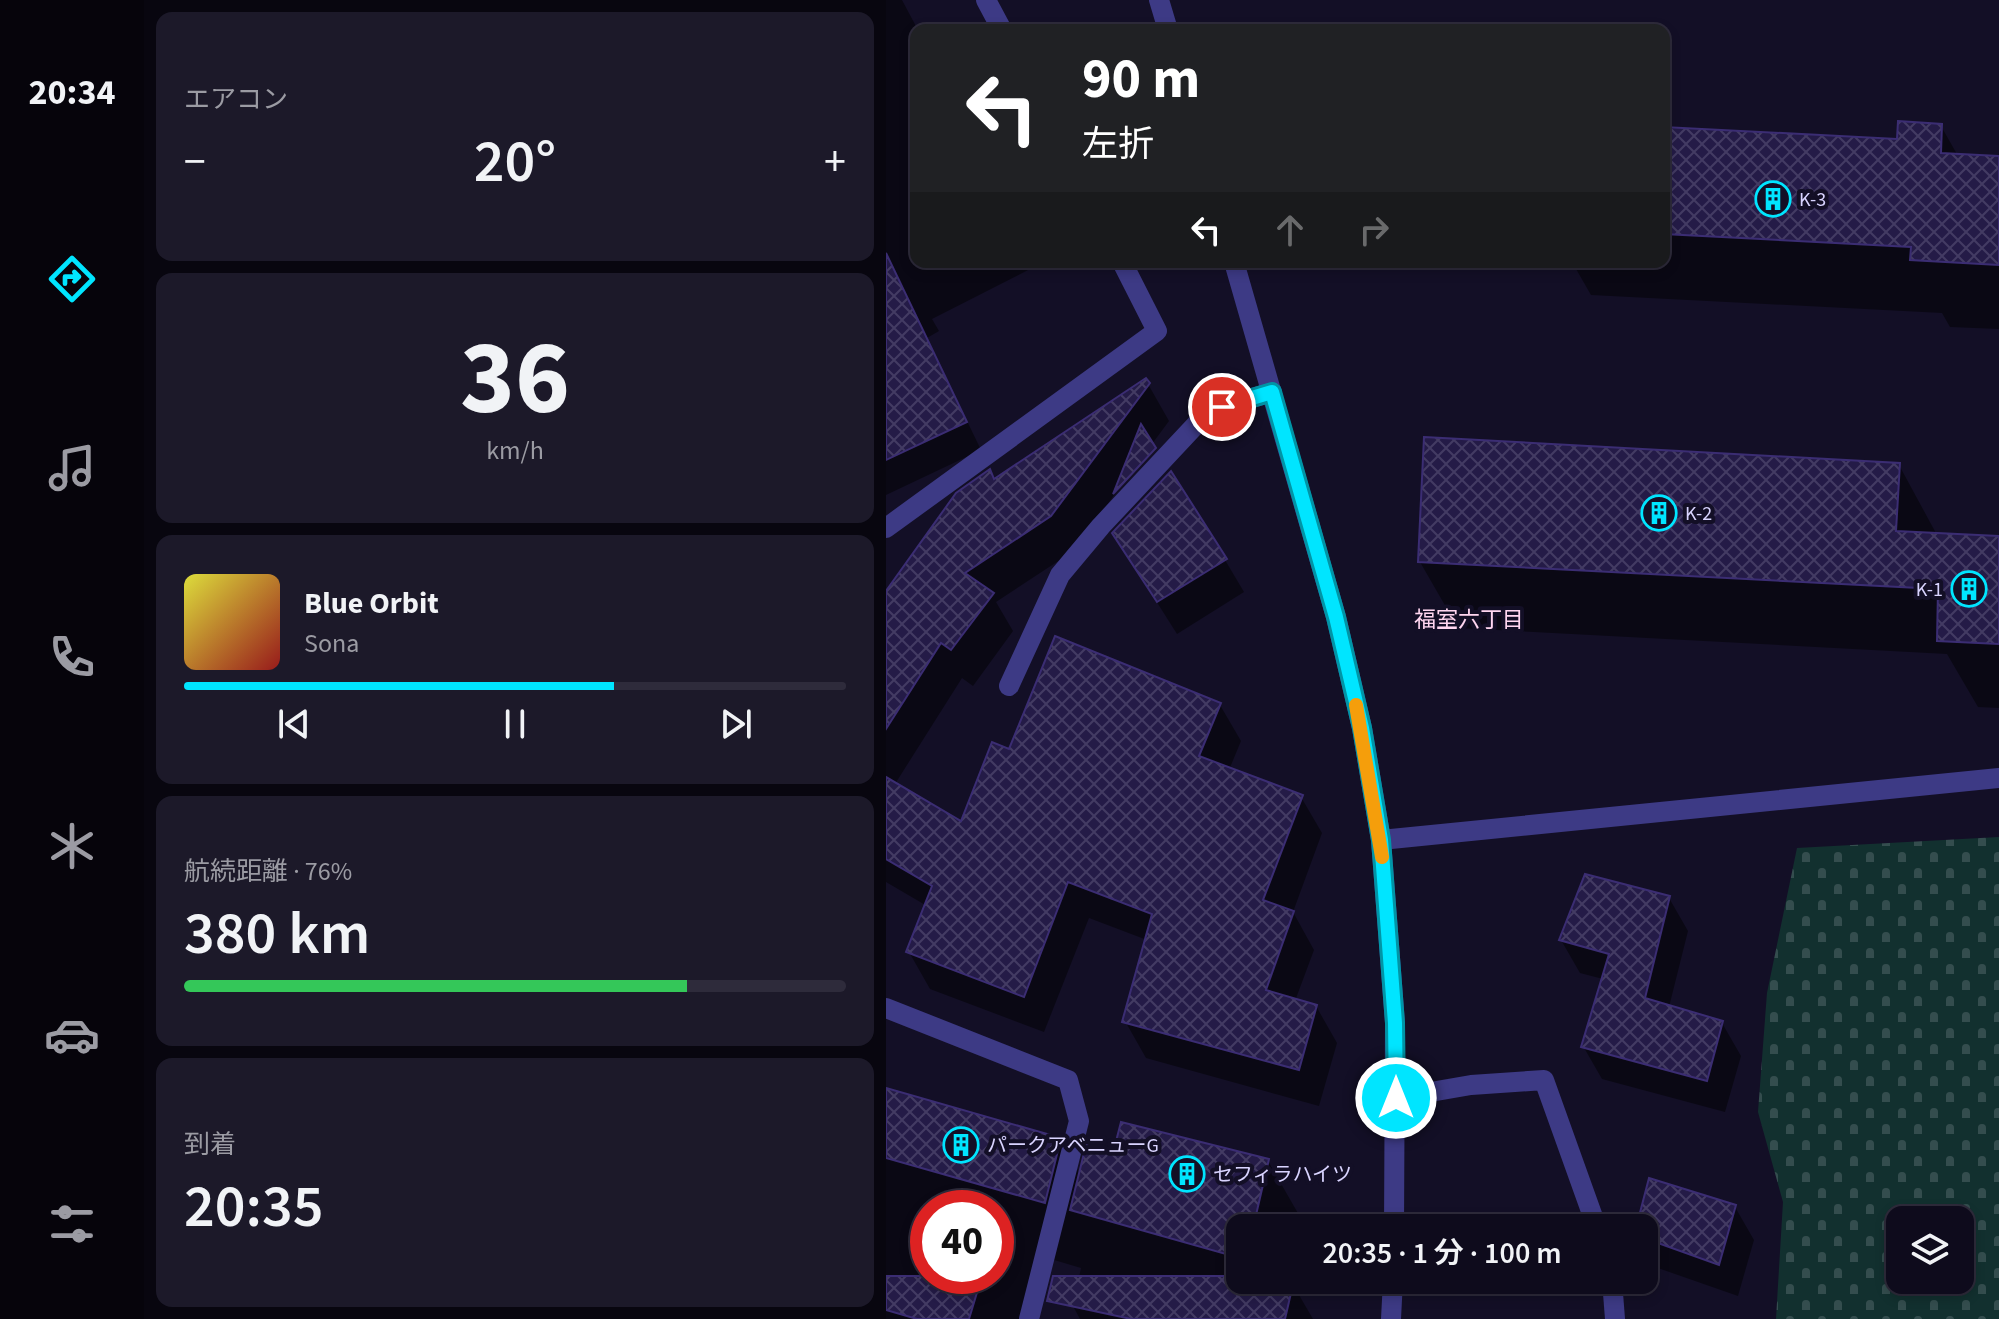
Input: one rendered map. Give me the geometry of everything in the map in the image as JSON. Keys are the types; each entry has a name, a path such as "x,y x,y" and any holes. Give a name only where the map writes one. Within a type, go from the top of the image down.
{"street":[{"path":"986,0 999,24"},
{"path":"1159,0 1166,24"},
{"path":"886,528 1157,331 1125,268"},
{"path":"1236,268 1336,617 1362,728 1381,840 1395,1023 1394,1214"},
{"path":"1009,686 1060,575 1101,526 1205,415 1272,392"},
{"path":"1381,840 1999,778"},
{"path":"886,1008 1068,1080 1079,1121 1029,1319"},
{"path":"1396,1098 1471,1085 1544,1080 1592,1214"},
{"path":"1391,1319 1392,1294"},
{"path":"1613,1294 1615,1319"}],"green space":[{"path":"1999,837 1999,1319 1776,1319 1783,1202 1758,1112 1767,993 1797,848"}],"building":[{"name":"K-3","path":"1898,121 1942,124 1941,153 1999,156 1999,265 1910,260 1911,247 1670,234 1670,127 1897,139"},
{"path":"886,253 967,422 886,460"},
{"path":"1146,378 1150,383 1051,516 965,573 994,593 951,650 941,643 886,729 886,591 956,493 990,469 994,479"},
{"path":"1141,424 1156,448 1113,494"},
{"name":"K-2","path":"1424,437 1900,463 1896,531 1999,536 1999,644 1937,641 1938,589 1418,562"},
{"path":"1171,471 1227,559 1157,602 1112,533"},
{"path":"1055,636 1221,703 1199,756 1303,795 1263,900 1294,911 1266,990 1317,1005 1299,1070 1122,1022 1152,914 1068,882 1024,997 906,952 932,886 886,859 886,777 961,821 992,742 1009,749"},
{"path":"1585,874 1670,896 1645,998 1723,1021 1707,1081 1581,1047 1609,954 1559,940"},
{"name":"パークアベニューG","path":"886,1088 1061,1138 1045,1203 1014,1194 1014,1190 999,1190 886,1158"},
{"name":"セフィラハイツ","path":"1121,1122 1269,1159 1256,1214 1226,1214 1226,1254 1070,1210 1086,1145 1113,1153"},
{"path":"1649,1178 1736,1205 1719,1265 1658,1243 1658,1214 1640,1214"},
{"path":"886,1276 910,1276 910,1294 977,1294 969,1319 917,1319 886,1310"},
{"path":"1053,1276 1226,1276 1226,1294 1291,1294 1285,1319 1131,1319 1047,1301"}],"slow traffic":[{"path":"1356,705 1382,857"}],"place":[{"name":"K-3","path":"1773,199"},
{"name":"K-2","path":"1659,513"},
{"name":"K-1","path":"1969,589"},
{"name":"パークアベニューG","path":"961,1145"},
{"name":"セフィラハイツ","path":"1187,1174"}],"district":[{"name":"福室六丁目","path":"1469,619"}],"route":[{"path":"1222,407 1272,392 1336,617 1362,728 1381,840 1395,1023 1396,1098"}]}
